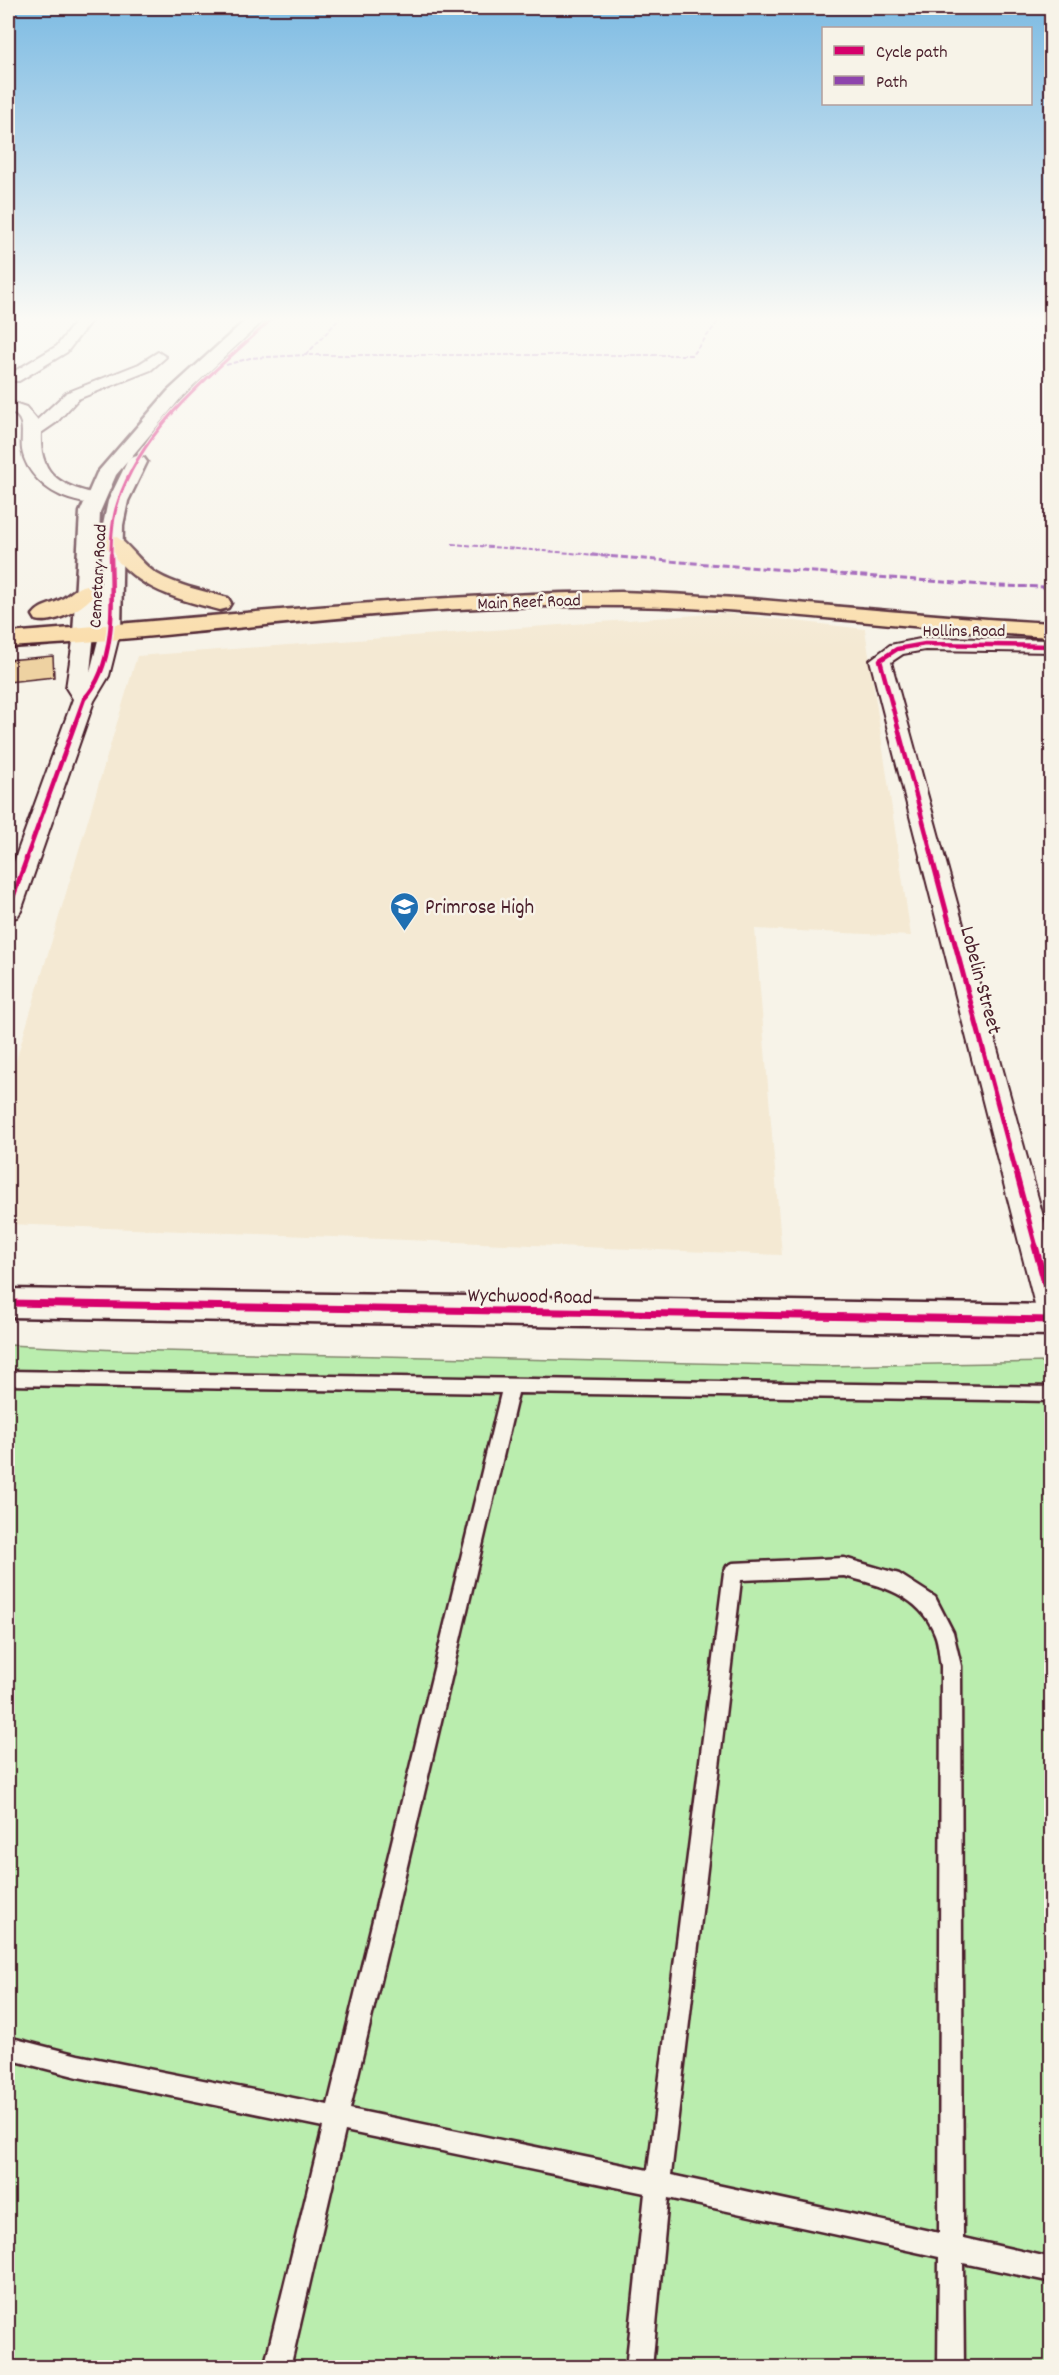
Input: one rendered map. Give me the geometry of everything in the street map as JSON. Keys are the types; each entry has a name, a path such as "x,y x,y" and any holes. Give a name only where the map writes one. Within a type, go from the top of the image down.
{"main road":[{"path":"112,542 131,566 152,581 220,603"},
{"name":"Main Reef Road","path":"34,616 86,613 111,621 580,584 657,585 952,612 1052,617"},
{"name":"Main Reef Road","path":"111,621 220,603 284,607 622,598 680,600 904,620 1052,630"},
{"name":"Main Reef Road","path":"8,640 86,613"}],"street":[{"path":"35,429 32,431 31,448 36,463 47,478 64,492 94,499"},
{"name":"Cemetary Road","path":"84,699 77,688 86,613 88,526 94,499 107,473 143,429"},
{"name":"Cemetary Road","path":"8,911 84,699 94,688 100,674 111,621 112,542 118,501 141,455 162,429"},
{"name":"Hollins Road","path":"880,660 897,649 925,644 1052,646"},
{"name":"Lobelin Street","path":"880,660 1052,1309"},
{"name":"Wychwood Road","path":"8,1303 1052,1320"}],"lane":[{"path":"8,1377 1052,1394"},
{"path":"277,2367 511,1385"},
{"path":"639,2367 658,2184 733,1572 844,1567 892,1580 928,1603 944,1632 951,1666 951,2367"},
{"path":"8,2049 78,2066 658,2184 1052,2271"}],"shaded area":[{"name":"Primrose High","path":"724,613 865,629 911,936 755,929 782,1255 8,1224 8,1087 137,656"}],"green space":[{"path":"8,1345 118,1350 822,1366 1051,1362 1051,2367 8,2368"}],"building":[{"path":"53,656 54,677 8,682 8,660"}],"marked path":[{"path":"452,544 995,586 1052,587"}],"cycle path":[{"path":"8,911 84,699 95,686 102,665 112,610 111,555 118,501 129,475 160,429"},
{"path":"1052,646 925,644 897,649 880,660 1052,1309"},
{"path":"8,1303 1052,1320"}],"place":[{"name":"Primrose High","path":"404,932"}]}
